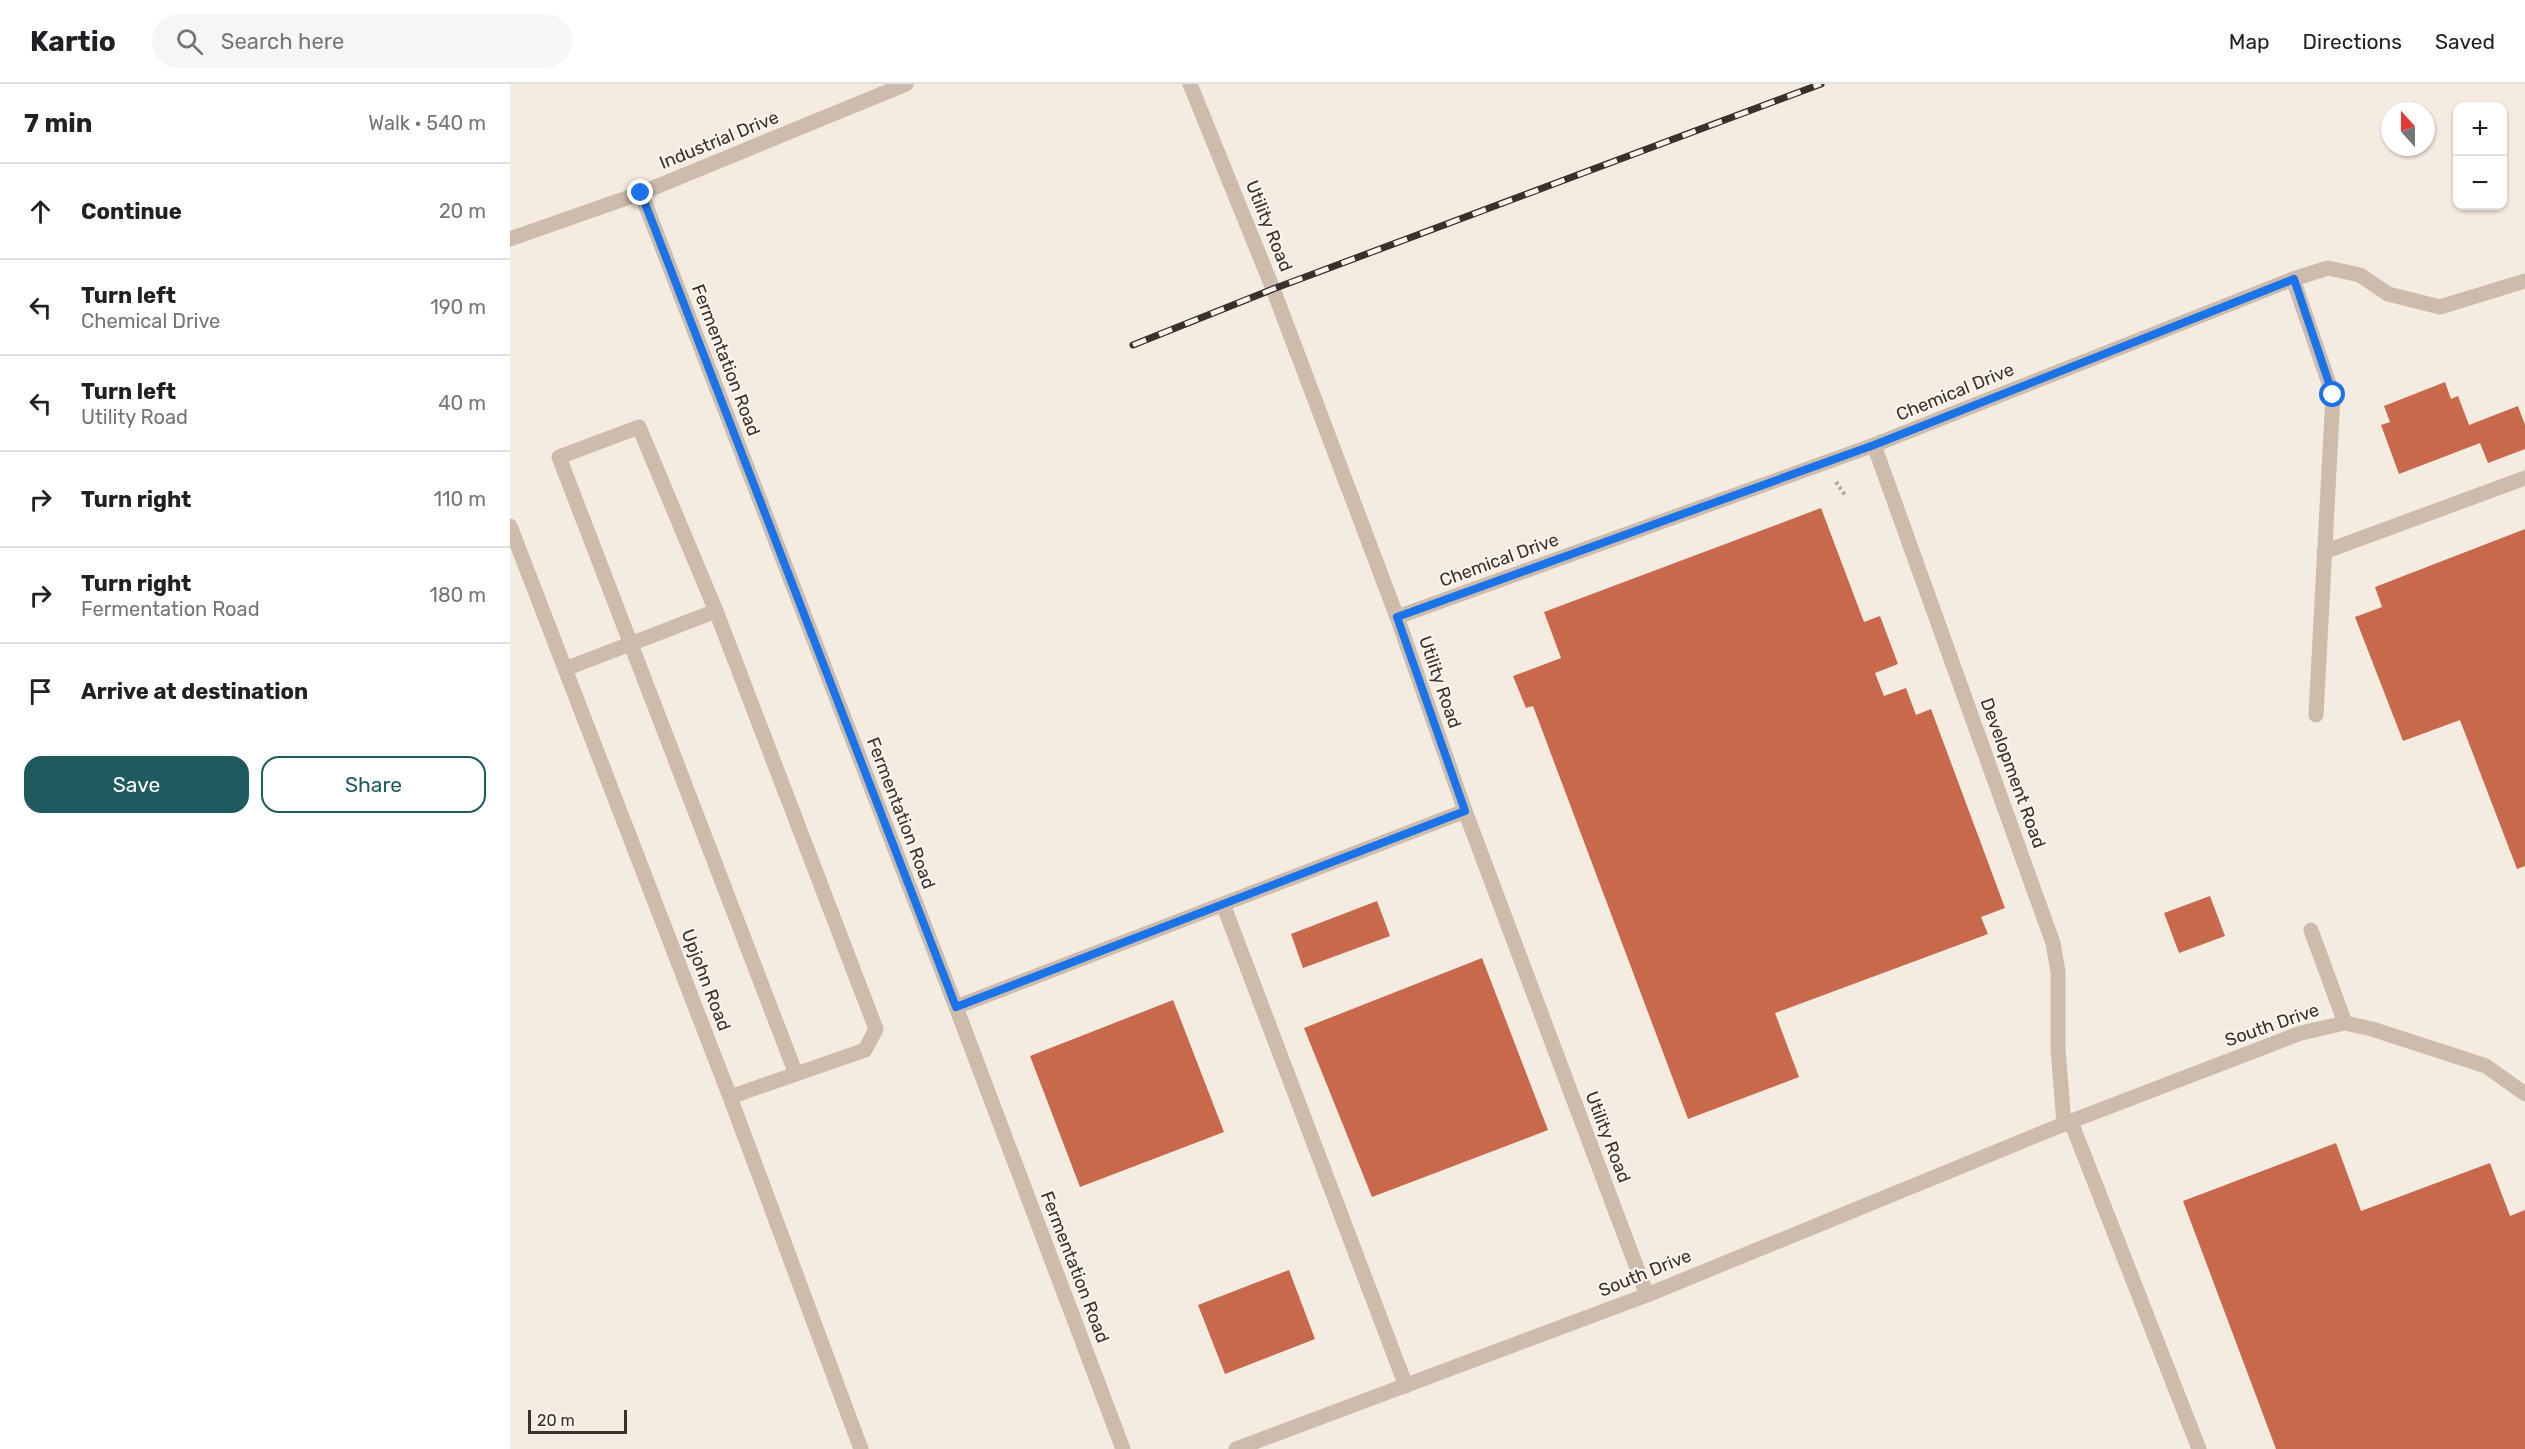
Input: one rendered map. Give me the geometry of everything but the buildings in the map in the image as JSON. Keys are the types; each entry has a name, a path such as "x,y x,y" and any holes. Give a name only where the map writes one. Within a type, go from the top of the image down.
{"street":[{"name":"Industrial Drive","path":"510,239 641,193 906,84"},
{"name":"Utility Road","path":"1190,84 1273,289 1397,617 1465,811 1647,1294"},
{"name":"Fermentation Road","path":"641,193 956,1007 1124,1449"},
{"name":"Chemical Drive","path":"1397,617 1874,445 2294,279 2328,268 2360,275 2388,294 2440,308 2525,281"},
{"path":"2294,279 2333,395 2316,715"},
{"path":"730,1097 865,1050 876,1029 716,611 639,426 559,457 796,1074"},
{"name":"Development Road","path":"1874,445 2053,944 2058,972 2058,1049 2064,1124"},
{"path":"2324,552 2525,478"},
{"name":"Upjohn Road","path":"510,526 730,1097 861,1449"},
{"path":"565,669 716,611"},
{"path":"956,1007 1465,811"},
{"path":"1223,904 1406,1386"},
{"path":"2311,930 2345,1023"},
{"name":"South Drive","path":"1236,1449 1647,1294 2064,1124 2301,1033 2345,1023 2486,1066 2525,1094"},
{"path":"2064,1124 2073,1127 2199,1449"}],"railway":[{"path":"1133,345 1273,289 1821,84"}],"route":[{"path":"641,193 956,1007 1465,811 1397,617 1874,445 2294,279 2333,395"}]}
